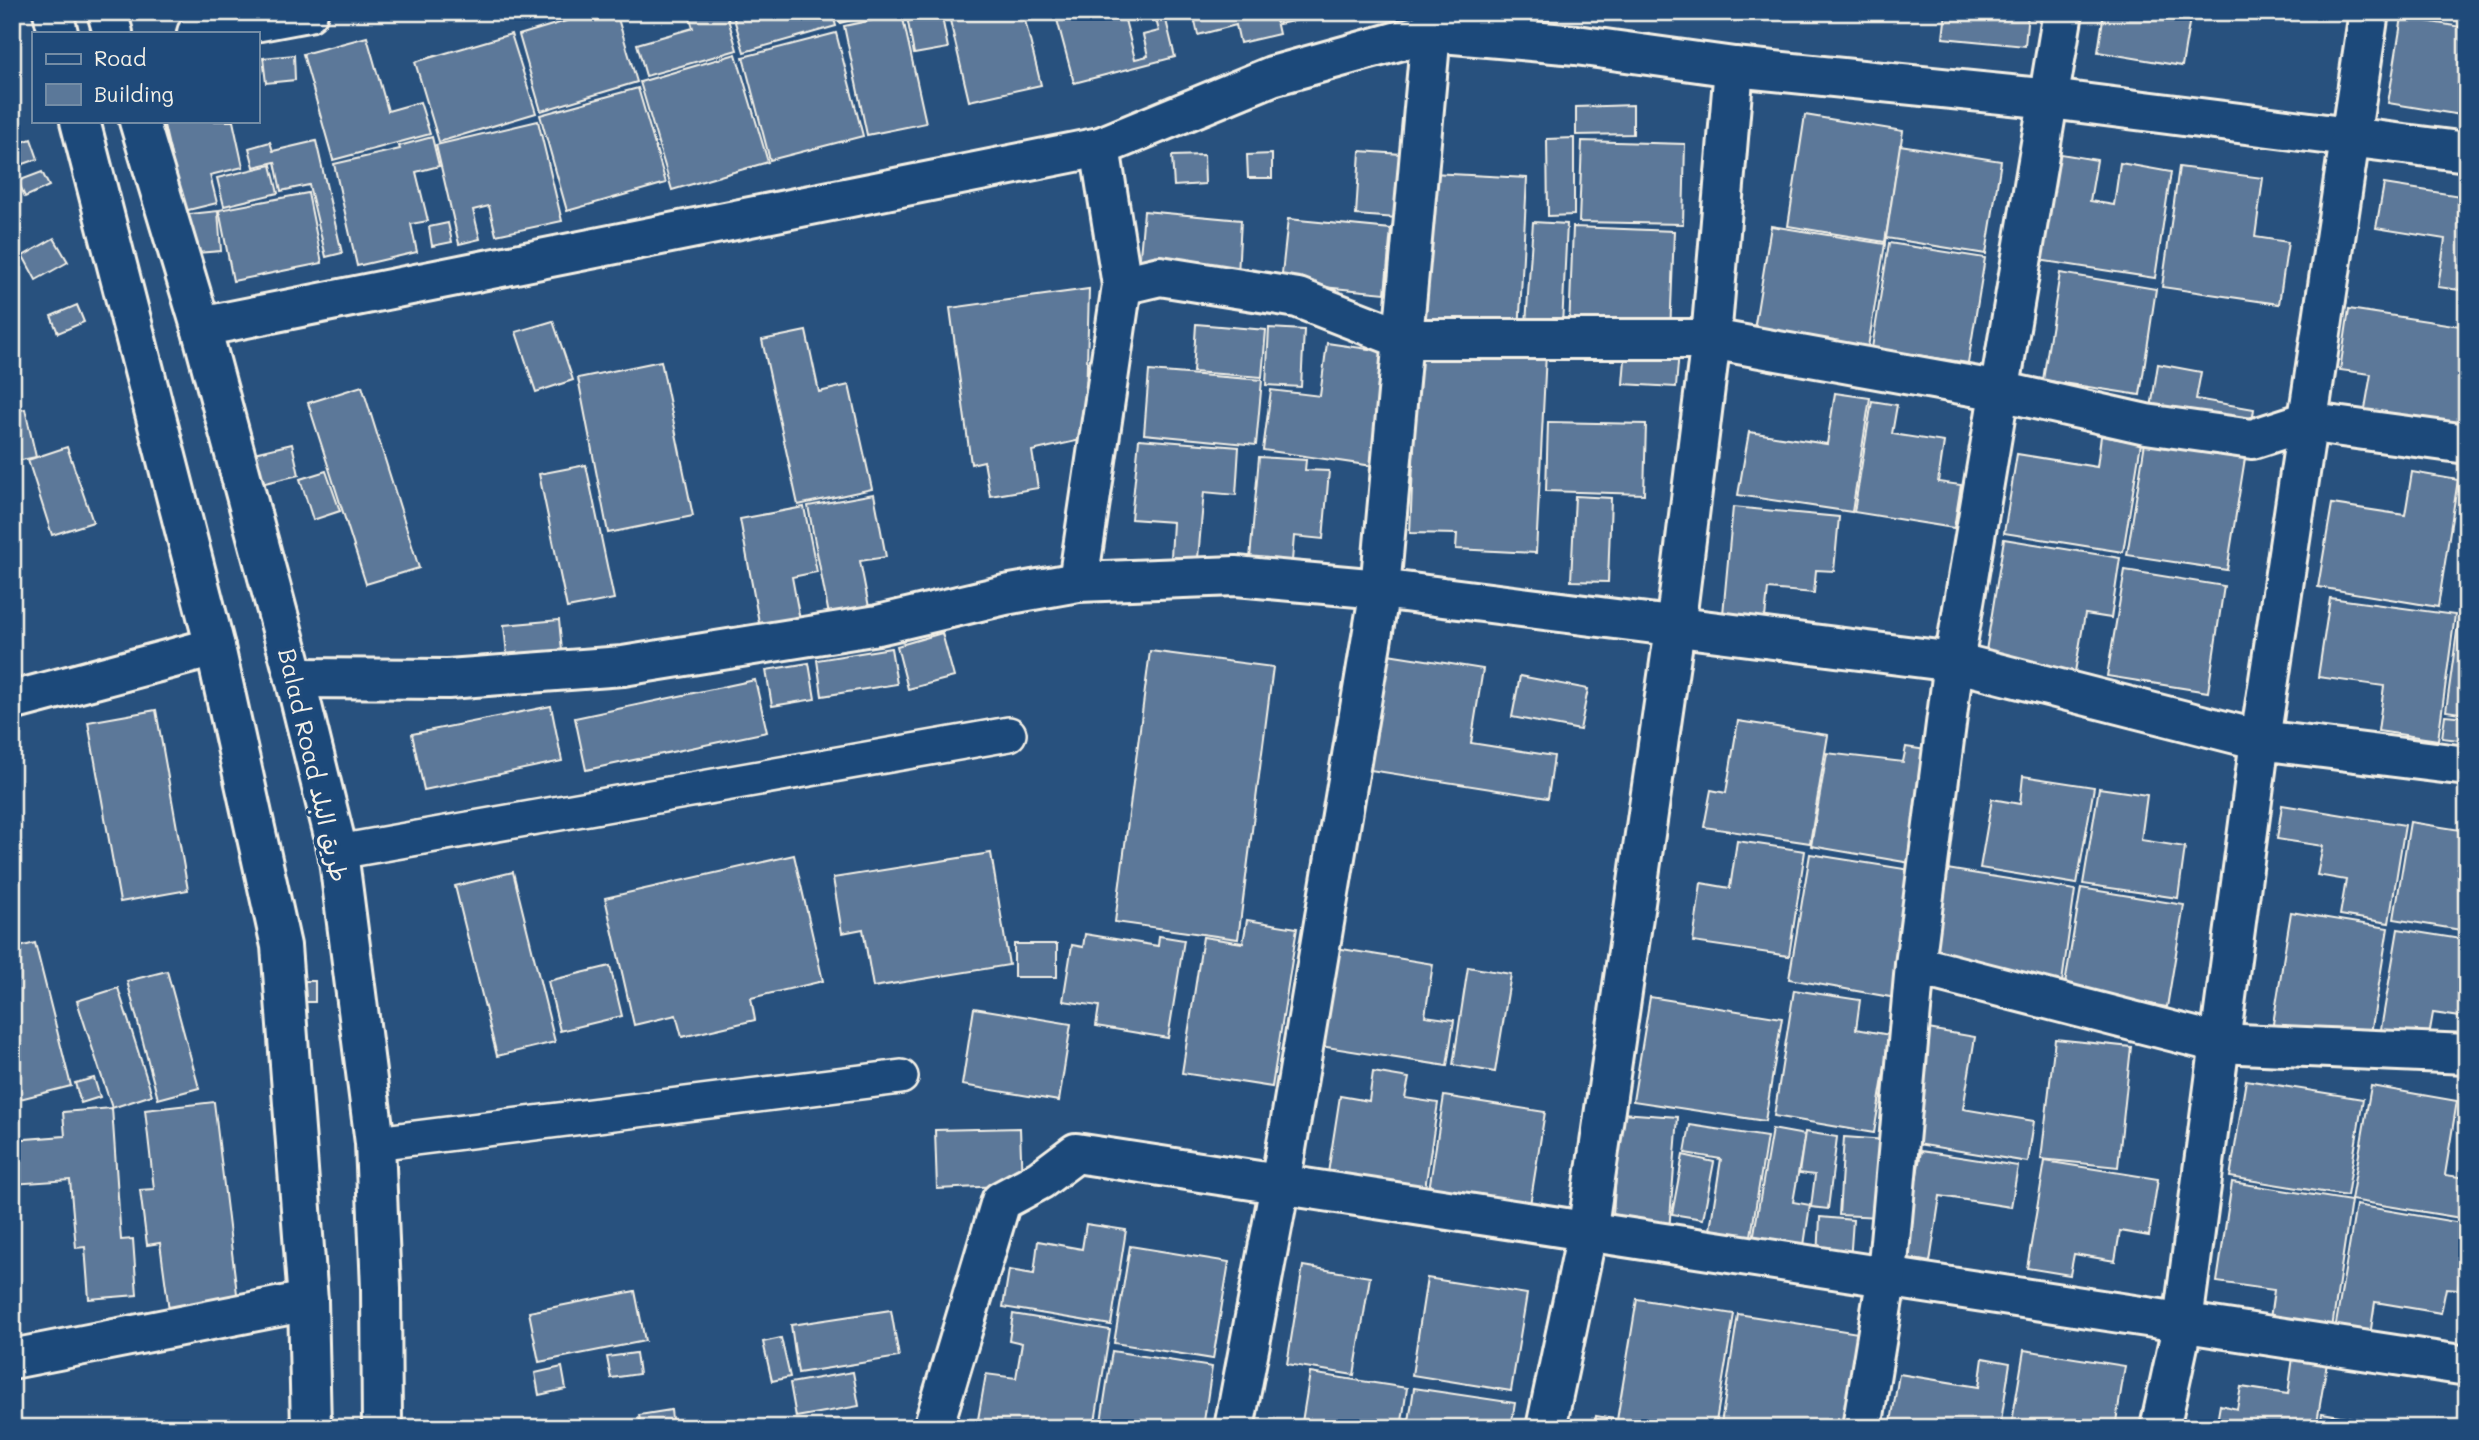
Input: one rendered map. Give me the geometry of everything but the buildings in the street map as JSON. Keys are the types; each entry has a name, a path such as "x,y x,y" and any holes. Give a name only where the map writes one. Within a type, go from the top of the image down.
{"main road":[{"path":"54,12 58,32"},
{"path":"107,12 113,32"},
{"path":"202,32 308,12"},
{"path":"1863,1428 1887,1275 1915,965 1954,662 2063,12"},
{"path":"2160,1428 2183,1322 2218,1043 2305,422 2369,12"},
{"path":"201,327 1100,147 1272,76 1433,22 1734,67 2050,99 2467,152"},
{"path":"1234,1428 1280,1185 1380,589 1433,22"},
{"path":"1546,1428 1587,1233 1675,628 1710,339 1734,67"},
{"path":"80,122 215,647 281,946 307,1301 312,1428"},
{"name":"Balad Road طريق البلد","path":"139,122 201,327 295,678 338,852 375,1143 381,1289 382,1428"},
{"path":"1078,582 1122,285 1100,147"},
{"path":"1122,285 1160,276 1298,298 1403,339 1710,339 2000,391 2146,424 2252,439 2305,422 2467,444"},
{"path":"295,678 448,679 623,666 878,625 1005,594 1078,582 1236,576 1380,589 1954,662 2260,740 2467,765"},
{"path":"12,701 215,647"},
{"path":"1915,965 2218,1043 2467,1055"},
{"path":"933,1428 1001,1201 1040,1180 1076,1153 1587,1233 1887,1275 2467,1366"},
{"path":"12,1359 307,1301"}],"lane":[{"path":"338,852 1010,734"},
{"path":"375,1143 901,1077"}]}
